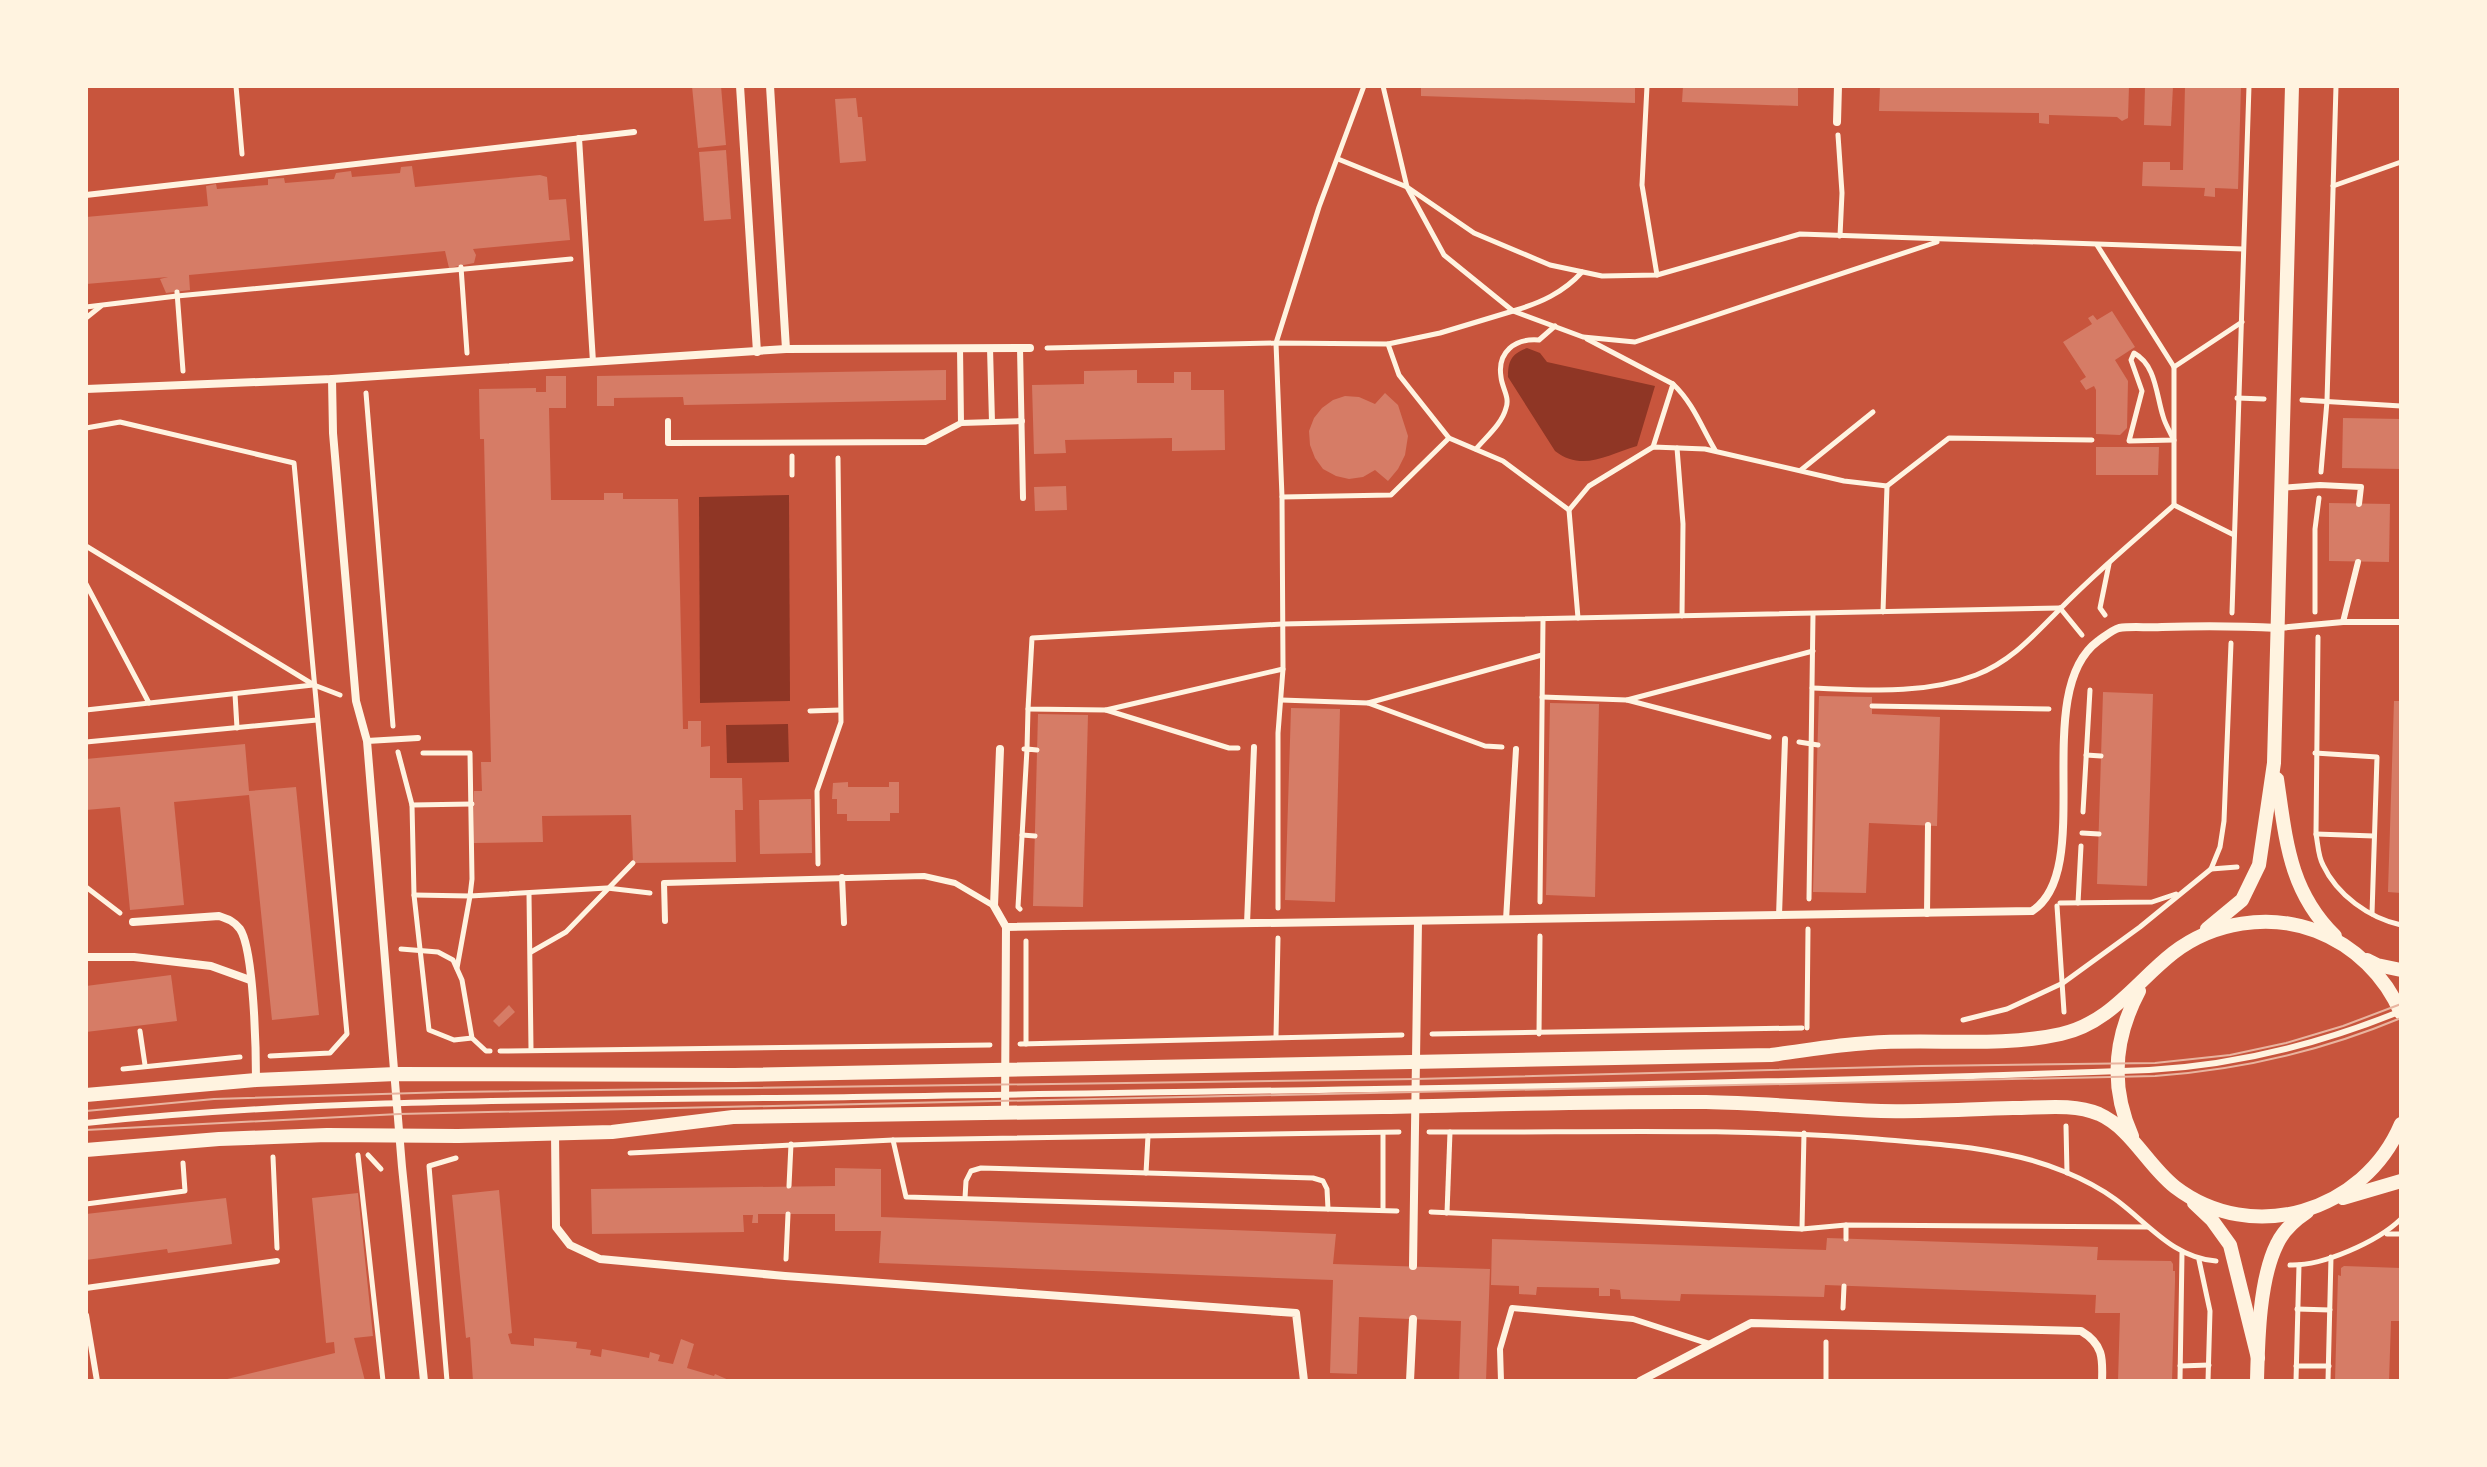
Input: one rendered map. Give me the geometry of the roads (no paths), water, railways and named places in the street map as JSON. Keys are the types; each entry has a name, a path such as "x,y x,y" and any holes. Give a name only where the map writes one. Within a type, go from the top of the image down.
{"street":[{"path":"740,86 757,352"},
{"path":"770,86 786,349"},
{"path":"1837,122 1838,86"},
{"path":"86,1095 256,1080 396,1074 735,1075 1771,1055 1867,1043 2032,1039 2083,1027 2126,999 2172,954 2228,914 2242,900 2259,865 2274,763 2292,86"},
{"path":"86,389 332,379 786,349 1025,348"},
{"path":"332,379 333,433 356,701 367,741 424,1381"},
{"path":"1006,927 2026,912 2043,903 2060,868 2066,709 2076,672 2091,647 2116,628 2279,628"},
{"path":"1000,749 994,906 1006,927 1005,1113"},
{"path":"2274,763 2290,864 2299,886 2317,915 2387,986 2401,1012"},
{"path":"133,922 219,916 239,927 245,939 250,980 256,1080"},
{"path":"1413,1266 1418,921"},
{"path":"2194,939 2237,924 2271,922 2305,927 2377,965 2401,970"},
{"path":"86,957 134,957 211,966 250,980"},
{"path":"2142,1152 2122,1109 2117,1070 2124,1024 2141,988 2154,972"},
{"path":"86,1150 219,1139 327,1135 612,1132 733,1117 1707,1102 1886,1111 2066,1107 2098,1113 2123,1129 2177,1189 2212,1220 2230,1245 2258,1358"},
{"path":"2328,1203 2363,1179 2377,1164 2401,1124"},
{"path":"555,1133 556,1227 570,1245 600,1259 785,1276 1296,1313 1304,1381"},
{"path":"2177,1189 2203,1204 2232,1214 2272,1217 2312,1209 2401,1181"},
{"path":"2257,1381 2265,1285 2276,1244 2287,1229 2312,1209"},
{"path":"1410,1381 1413,1319"},
{"path":"1640,1381 1751,1323 2081,1331 2093,1338 2100,1348 2103,1357 2102,1381"}],"lane":[{"path":"86,195 634,132"},
{"path":"579,138 593,362"},
{"path":"960,348 961,423"},
{"path":"990,348 992,422"},
{"path":"1023,498 1025,348"},
{"path":"668,421 668,443 925,442 961,423 1022,421"},
{"path":"2281,488 2320,485 2361,487 2359,504"},
{"path":"2343,622 2358,562"},
{"path":"2279,628 2343,622 2401,622"},
{"path":"367,741 418,738"},
{"path":"1779,916 1785,739"},
{"path":"1247,924 1254,747"},
{"path":"1506,920 1516,749"},
{"path":"1927,914 1928,825"},
{"path":"665,921 664,883 924,876 943,878 994,906"},
{"path":"842,877 844,923"},
{"path":"86,1123 152,1116 398,1104 1415,1089 2184,1067 2253,1057 2320,1040 2401,1012"},
{"path":"86,1288 277,1261"},
{"path":"1501,1381 1500,1349 1512,1308 1633,1319 1710,1344"},
{"path":"86,1315 97,1381"}],"tram line":[{"path":"86,1111 214,1099 450,1092 1416,1079 2155,1063 2230,1055 2286,1043 2401,1004"},
{"path":"86,1130 399,1114 2155,1076 2218,1069 2280,1057 2341,1040 2401,1018"}]}
